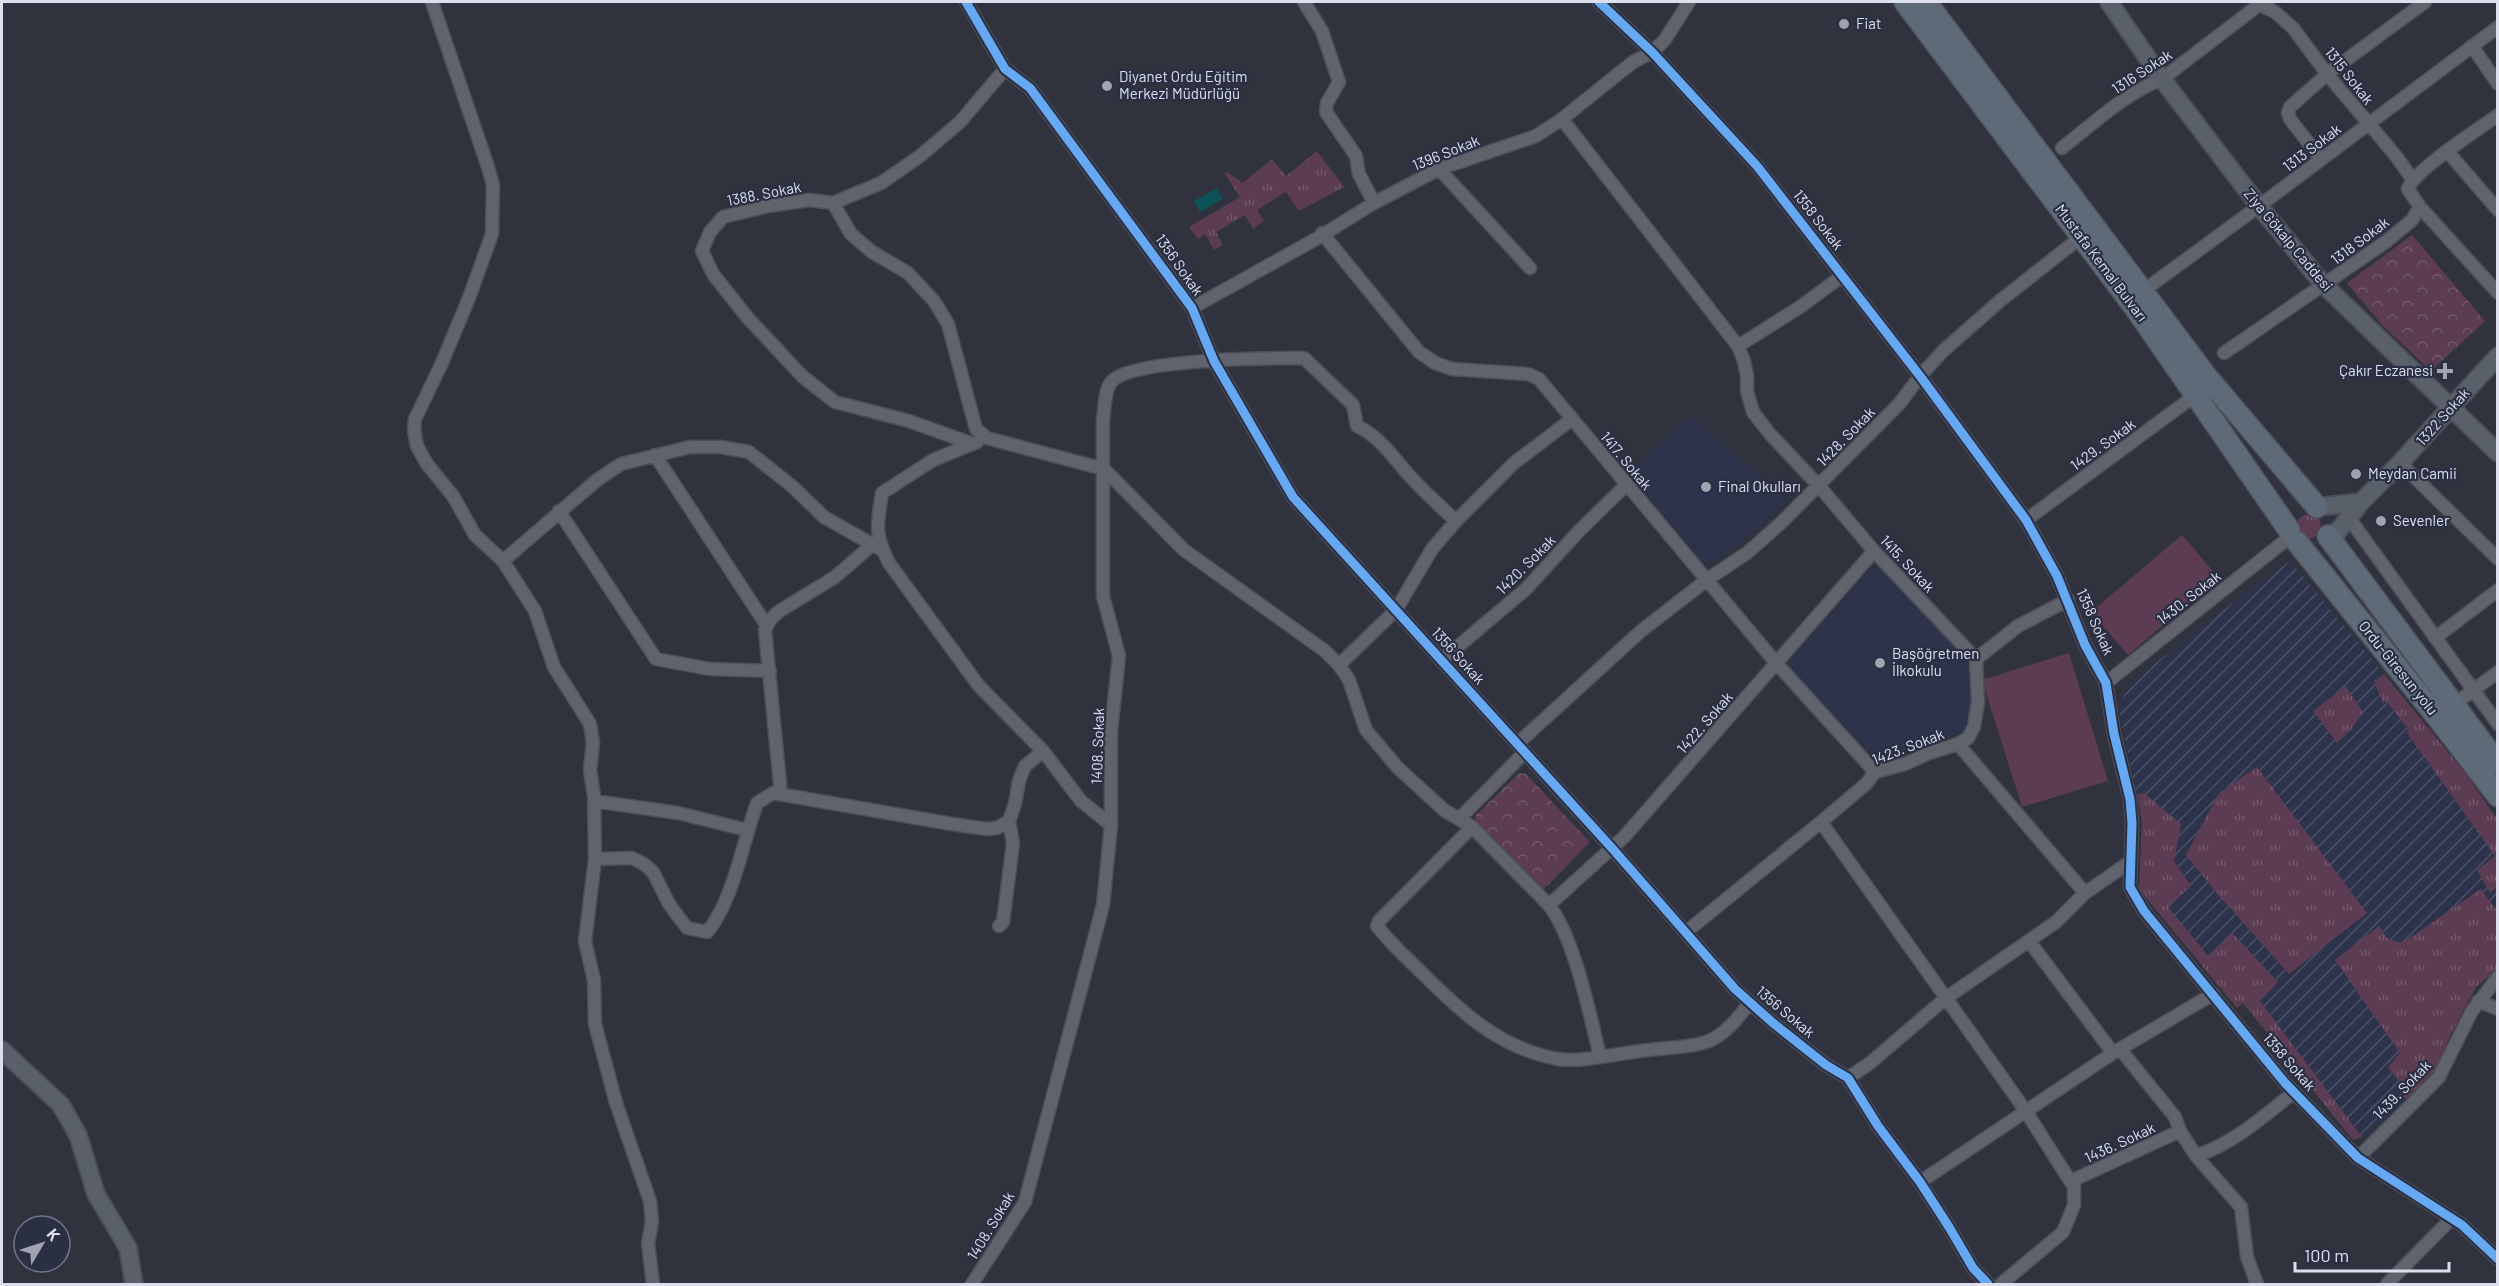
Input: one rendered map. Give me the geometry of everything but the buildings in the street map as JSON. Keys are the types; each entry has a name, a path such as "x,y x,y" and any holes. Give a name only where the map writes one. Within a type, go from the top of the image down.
{"highway":[{"name":"Mustafa Kemal Bulvarı","path":"1905,2 2197,394 2292,536"},
{"name":"Mustafa Kemal Bulvarı","path":"1926,2 2206,376 2317,507"},
{"path":"2305,506 2317,507 2328,518 2330,526 2328,536 2314,546 2305,546 2292,536 2290,518 2294,512 2305,506"},
{"name":"Ordu-Giresun yolu","path":"2292,536 2498,796"},
{"name":"Ordu-Giresun yolu","path":"2328,536 2498,764"}],"street":[{"path":"432,2 491,176 493,185 492,234 469,298 415,419 414,430 417,446 427,464 453,496 475,536 503,561 535,610 554,667 590,724 593,743 590,770 594,801 595,859 585,941 594,980 595,1024 616,1103 650,1200 651,1222 648,1244 653,1284"},
{"name":"1356 Sokak","path":"966,2 1005,69 1030,88 1192,308 1214,361 1293,497 1611,847 1735,989 1826,1065 1848,1078 1878,1126 1920,1182 1973,1268 1988,1284"},
{"path":"1304,2 1322,31 1339,82 1327,103 1326,112 1356,156 1359,174 1374,203"},
{"name":"1358 Sokak","path":"1599,2 1652,52 1757,166 1920,376 2026,520 2068,600 2085,645 2106,683 2114,734 2130,799 2132,823 2130,887 2135,898 2294,1092 2358,1158 2462,1224 2498,1258"},
{"name":"1396 Sokak","path":"1192,308 1374,203 1439,169 1528,139 1562,119 1633,62 1652,52 1664,41 1689,2"},
{"name":"Ziya Gökalp Caddesi","path":"2109,2 2162,79 2259,207 2324,285 2498,453"},
{"name":"1316 Sokak","path":"2062,148 2126,98 2144,86 2162,79 2260,2"},
{"name":"1315 Sokak","path":"2260,2 2293,28 2327,74 2396,156 2420,207 2498,293"},
{"path":"2321,159 2290,119 2288,113 2290,107 2327,74 2425,2"},
{"name":"1313 Sokak","path":"2143,291 2259,207 2498,27"},
{"path":"2472,46 2498,84"},
{"name":"1388. Sokak","path":"974,444 909,421 835,402 802,376 747,316 713,274 702,251 710,232 723,217 768,206 809,200 833,203 881,183 920,156 960,122 1005,69"},
{"path":"2411,185 2447,152 2498,115"},
{"path":"1562,119 1738,346 1800,307 1842,276"},
{"path":"2447,152 2498,210"},
{"path":"1439,169 1530,267"},
{"path":"833,203 851,234 872,252 908,273 934,300 948,324 976,429 987,438 1104,469 1184,550 1325,651 1339,665 1349,680 1366,730 1398,768 1444,810 1472,827 1549,905 1559,919 1588,1005 1600,1056"},
{"name":"1318 Sokak","path":"2224,353 2387,241 2412,220 2420,207"},
{"name":"1417. Sokak","path":"1322,233 1419,352 1435,363 1452,369 1528,374 1539,379 1777,664 1875,772"},
{"name":"1428. Sokak","path":"1459,819 1521,748 1641,631 1708,579 1747,553 1819,486 1900,404 1920,376 1944,350 2001,300 2081,237"},
{"name":"1415. Sokak","path":"1738,346 1744,361 1747,376 1746,391 1753,412 1874,551 1976,659"},
{"name":"1322 Sokak","path":"2328,536 2338,530 2361,502 2497,357"},
{"name":"1408. Sokak","path":"972,1284 1025,1202 1102,905 1111,825 1111,731 1119,656 1103,596 1103,420 1107,391 1113,380 1130,372 1153,366 1304,358 1353,405 1357,426 1367,431 1385,447 1410,476 1456,521"},
{"name":"1429. Sokak","path":"2026,520 2197,394"},
{"path":"1339,665 1396,610 1432,549 1456,521 1514,463 1572,419"},
{"path":"987,438 933,460 882,493 876,528 878,541 889,563 979,686 1043,752 1082,801 1111,825"},
{"path":"503,561 597,480 621,464 690,447 721,447 749,452 793,487 824,517 884,551"},
{"path":"656,456 767,626"},
{"path":"2400,463 2498,559"},
{"name":"1420. Sokak","path":"1442,660 1527,588 1578,531 1626,485"},
{"path":"2317,507 2361,502"},
{"path":"559,512 656,658 710,669 770,671"},
{"path":"2349,518 2498,724"},
{"name":"1430. Sokak","path":"2106,683 2292,536"},
{"path":"781,794 765,630 778,612 835,577 872,545"},
{"name":"1422. Sokak","path":"1549,905 1631,829 1874,551"},
{"path":"2435,638 2498,590"},
{"path":"1976,659 2018,626 2068,600"},
{"name":"1423. Sokak","path":"1686,932 1866,784 1875,772 1905,764 1968,738 1974,727 1977,702 1976,659"},
{"path":"2453,705 2498,672"},
{"path":"1958,744 2085,893"},
{"path":"999,926 1003,922 1013,843 1009,821 1015,804 1018,781 1025,766 1043,752"},
{"path":"595,859 632,858 644,864 653,872 669,904 687,928 707,932 714,924 730,887 757,803 772,793 987,829 997,828 1009,821"},
{"path":"594,801 678,813 747,830"},
{"path":"1821,822 2025,1110 2072,1181 2074,1205 2063,1232 2001,1284"},
{"path":"1472,827 1379,921 1377,926 1452,1003 1478,1025 1519,1047 1559,1059 1600,1056 1706,1043 1725,1033 1750,1002"},
{"path":"1848,1078 1870,1063 1946,998 2056,922 2085,893 2130,862"},
{"name":"1436. Sokak","path":"2029,941 2116,1051 2175,1117 2180,1131 2196,1156 2241,1207 2247,1257 2257,1284"},
{"name":"1439. Sokak","path":"2358,1158 2439,1077 2478,1001 2498,977"},
{"path":"1920,1182 2116,1051 2213,994"},
{"path":"2478,1001 2498,1010"},
{"path":"2,1050 61,1105 78,1135 96,1194 128,1248 134,1284"},
{"path":"2196,1156 2220,1148 2294,1092"},
{"name":"1436. Sokak","path":"2072,1181 2180,1131"},
{"path":"2387,1284 2452,1218"}],"shaded area":[{"path":"1217,188 1223,199 1200,212 1194,201"},
{"name":"Final Okulları","path":"1690,416 1788,501 1715,562 1704,562 1629,473"},
{"path":"2290,561 2406,700 2497,819 2497,969 2476,987 2451,1034 2436,1069 2409,1100 2362,1137 2353,1140 2243,1003 2237,1008 2139,889 2142,821 2120,714 2121,701 2131,682"},
{"name":"Başöğretmen İlkokulu","path":"1880,565 1931,623 1972,662 1974,703 1966,732 1942,739 1881,764 1786,665 1870,570"}],"green space":[{"path":"1317,151 1344,187 1299,211 1286,192 1257,210 1264,221 1253,229 1245,215 1216,232 1223,245 1214,250 1205,234 1198,239 1189,227 1240,197 1225,174 1227,172 1243,183 1272,159 1286,176"},
{"path":"2412,235 2485,321 2431,371 2382,325 2347,283"},
{"path":"2309,514 2318,517 2321,526 2318,535 2309,538 2300,535 2297,526 2300,517"},
{"path":"2182,535 2219,578 2128,655 2091,612"},
{"path":"2069,653 2108,781 2022,807 1982,680"},
{"path":"2384,674 2465,773 2497,819 2497,887 2490,893 2477,870 2495,856 2407,733 2409,730 2386,701 2383,703 2374,681"},
{"path":"2346,686 2363,713 2350,731 2337,743 2313,711"},
{"path":"2257,767 2367,913 2289,974 2186,855 2219,793"},
{"path":"1519,773 1526,774 1590,842 1541,892 1476,824 1475,816"},
{"path":"2144,793 2181,824 2174,861 2191,886 2168,907 2208,956 2232,933 2278,982 2260,1001 2362,1137 2353,1140 2243,1003 2237,1008 2139,889 2142,821 2137,794"},
{"path":"2481,889 2497,911 2497,969 2476,987 2451,1034 2436,1069 2407,1101 2397,1087 2400,1083 2388,1067 2400,1053 2335,960 2379,926 2388,939 2402,943"}],"cycle path":[{"path":"966,2 1005,69 1030,88 1192,308 1214,361 1293,497 1611,847 1735,989 1826,1065 1848,1078 1878,1126 1920,1182 1973,1268 1988,1284"},
{"path":"1599,2 1652,52 1757,166 1920,376 2026,520 2057,576 2085,645 2106,683 2114,734 2130,799 2132,823 2130,887 2144,911 2285,1083 2358,1158 2462,1225 2498,1259"}],"place":[{"name":"Fiat","path":"1844,24"},
{"name":"Diyanet Ordu Eğitim Merkezi Müdürlüğü","path":"1107,86"},
{"name":"Çakır Eczanesi","path":"2445,371"},
{"name":"Meydan Camii","path":"2356,474"},
{"name":"Final Okulları","path":"1706,487"},
{"name":"Sevenler","path":"2381,521"},
{"name":"Başöğretmen İlkokulu","path":"1880,663"}]}
